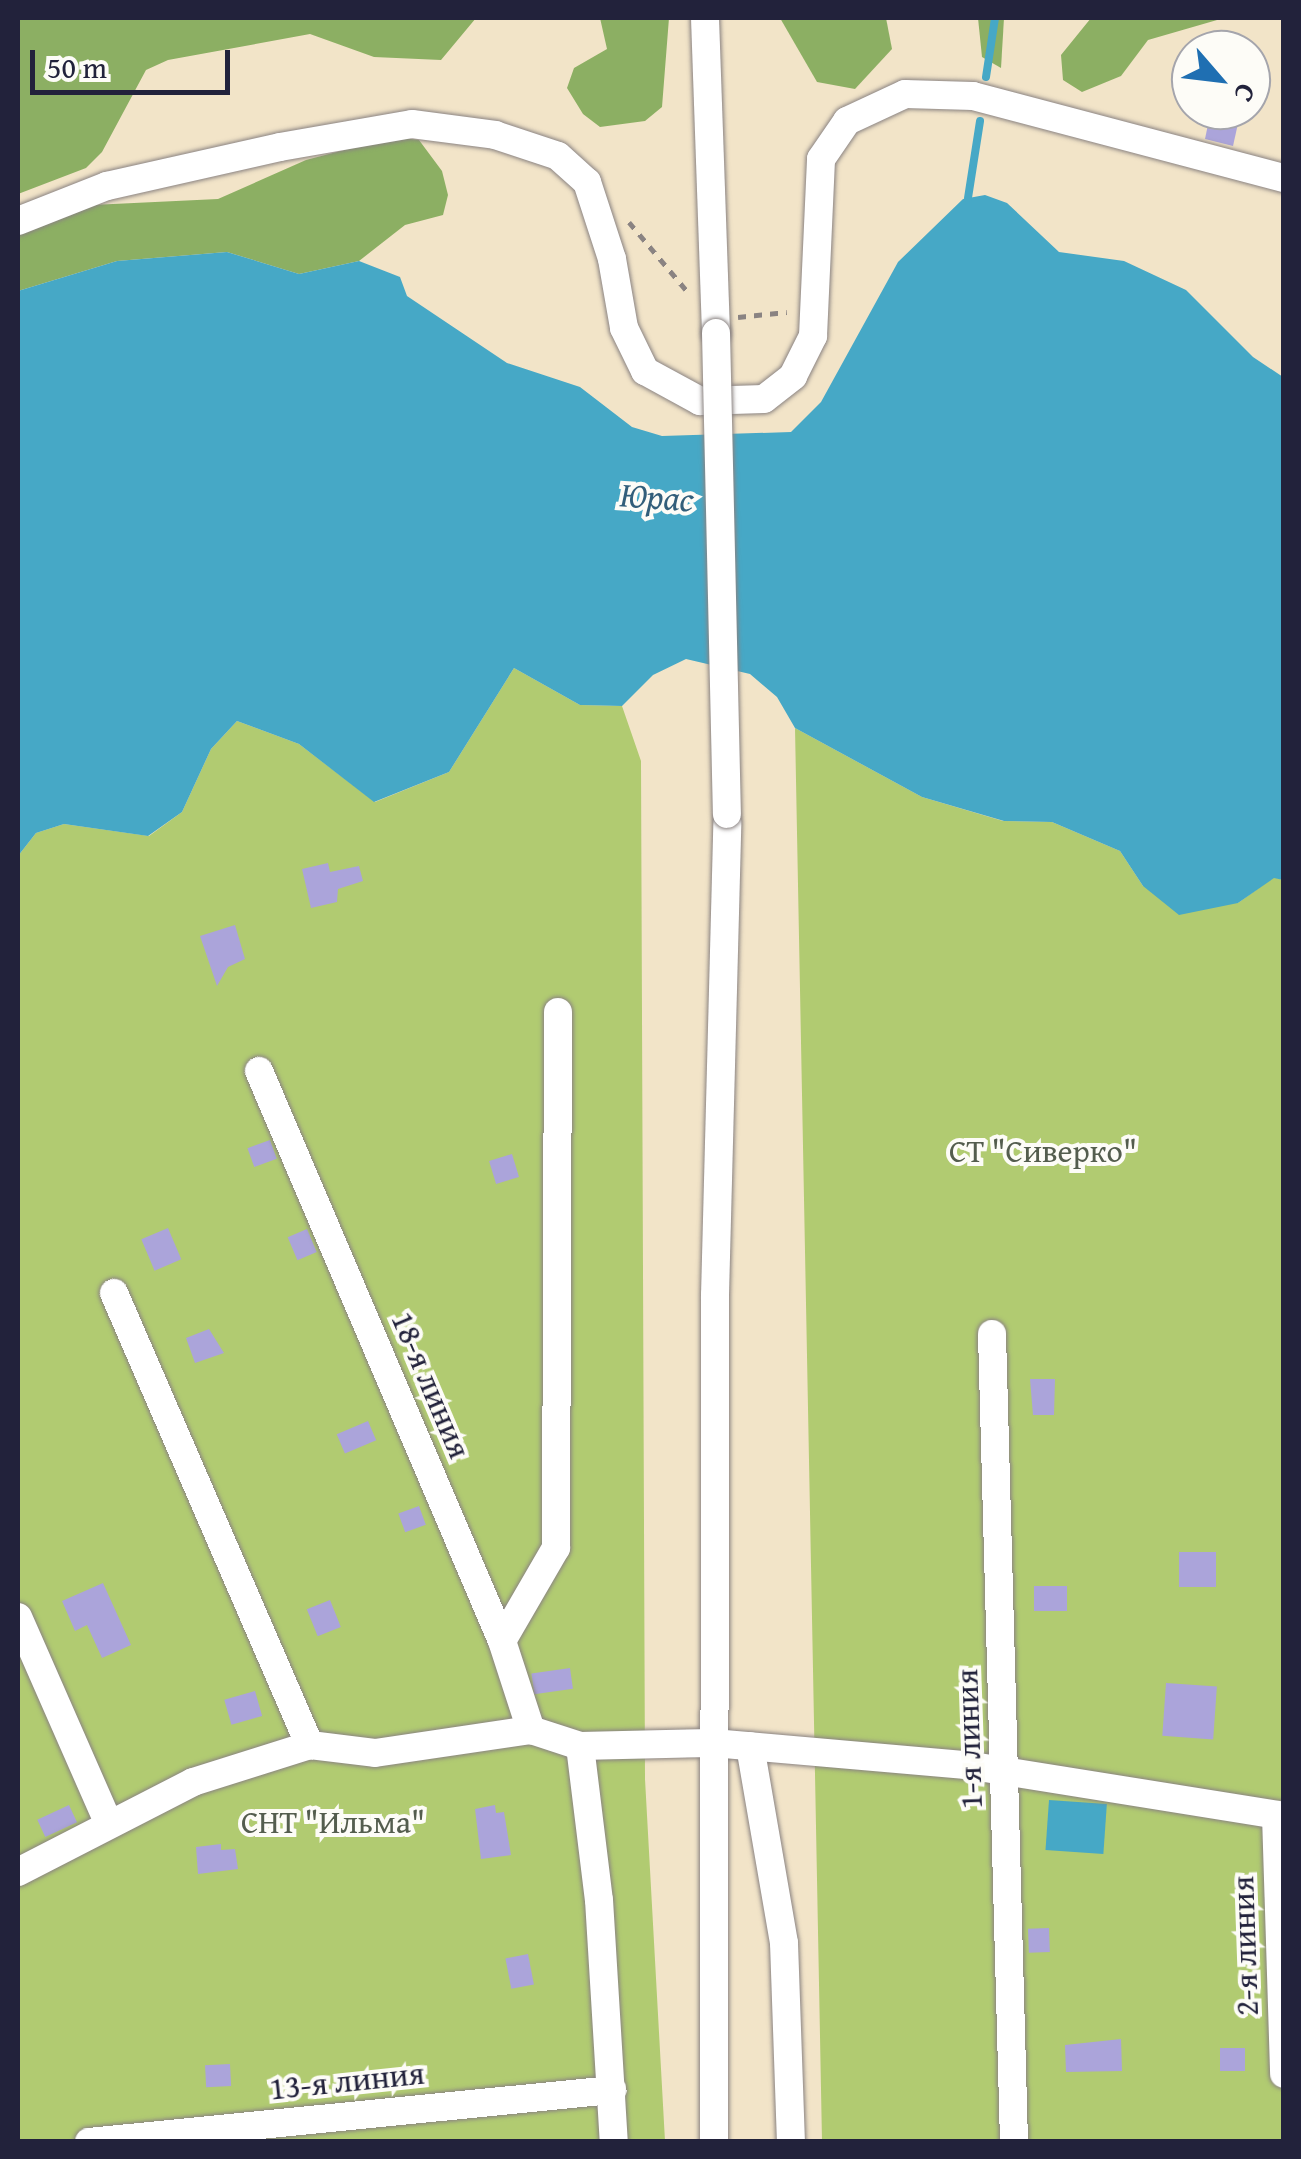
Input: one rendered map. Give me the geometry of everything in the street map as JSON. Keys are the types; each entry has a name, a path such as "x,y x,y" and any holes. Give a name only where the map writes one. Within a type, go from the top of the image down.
{"street":[{"path":"705,18 725,325 727,819 714,1295 714,2142"},
{"path":"18,221 108,186 280,147 412,124 494,135 558,156 588,182 612,259 624,328 645,371 700,401 764,399 793,376 813,336 814,212 821,160 848,122 905,94 973,96 1284,178"},
{"path":"502,1641 556,1548 558,1012"},
{"name":"18-я линия","path":"259,1071 502,1641 531,1730"},
{"path":"114,1293 310,1745"},
{"name":"1-я линия","path":"992,1334 1014,2142"},
{"path":"18,1617 108,1822"},
{"path":"18,1872 108,1822 193,1782 310,1745 376,1753 531,1730 580,1746 713,1743 1005,1772 1280,1815"},
{"path":"580,1746 614,2142"},
{"path":"750,1746 784,1943 791,2142"},
{"name":"2-я линия","path":"1280,1815 1284,2074"},
{"name":"13-я линия","path":"89,2142 612,2090"}],"path":[{"path":"624,217 725,325 786,312"}],"green space":[{"path":"18,18 476,18 441,60 374,57 310,34 168,60 146,70 102,152 86,168 18,194"},
{"path":"600,18 669,18 662,107 645,121 600,127 583,114 567,88 574,68 607,49"},
{"path":"780,18 886,18 892,49 855,89 817,82"},
{"path":"978,18 1004,18 1001,68 982,57"},
{"path":"1091,18 1224,18 1171,30 1171,33 1148,40 1121,76 1082,92 1063,80 1061,55"},
{"path":"394,137 419,140 442,171 448,195 443,215 405,225 359,261 299,274 227,252 117,261 18,291 18,229 92,205 218,199 306,160"},
{"name":"СНТ \"Ильма\"","path":"514,668 580,705 622,706 641,761 645,1779 665,2141 18,2142 18,856 36,833 64,824 149,836 182,812 211,749 237,721 299,744 375,802 449,772"},
{"name":"СТ \"Сиверко\"","path":"795,728 922,797 1003,821 1052,822 1120,851 1143,886 1238,903 1274,877 1283,880 1283,2141 822,2141"}],"water":[{"name":"Юрас","path":"985,195 1007,203 1059,252 1124,261 1186,290 1253,357 1283,377 1283,880 1274,878 1238,903 1179,915 1143,886 1120,851 1052,822 1004,821 922,797 795,728 777,697 750,674 686,659 653,675 622,706 580,705 514,668 449,772 374,802 299,744 237,721 211,749 182,812 148,836 64,824 36,833 18,856 18,291 117,261 227,252 299,274 359,261 400,277 407,296 507,363 580,387 632,427 662,436 791,432 821,402 898,262 963,199"},
{"path":"1049,1800 1107,1804 1103,1854 1046,1850"}],"building":[{"path":"1207,130 1237,130 1233,146 1205,139"},
{"path":"328,863 330,872 359,866 363,881 338,889 337,902 311,908 302,869"},
{"path":"235,925 245,959 228,967 217,986 200,936"},
{"path":"270,1140 277,1159 254,1167 247,1148"},
{"path":"512,1154 519,1177 496,1184 489,1161"},
{"path":"168,1228 181,1259 155,1271 141,1239"},
{"path":"307,1229 317,1252 297,1260 288,1237"},
{"path":"209,1329 224,1353 195,1363 186,1338"},
{"path":"1030,1379 1055,1379 1054,1415 1033,1415"},
{"path":"368,1421 376,1440 345,1454 337,1434"},
{"path":"419,1506 426,1525 405,1532 398,1514"},
{"path":"1179,1552 1216,1552 1216,1587 1179,1587"},
{"path":"103,1583 131,1645 102,1658 87,1625 75,1631 62,1601"},
{"path":"1034,1586 1067,1586 1067,1611 1034,1611"},
{"path":"330,1600 341,1627 318,1636 307,1609"},
{"path":"570,1668 573,1689 534,1694 531,1673"},
{"path":"1166,1683 1217,1687 1213,1739 1162,1736"},
{"path":"255,1691 262,1716 231,1725 224,1700"},
{"path":"69,1805 77,1822 45,1837 37,1820"},
{"path":"495,1805 496,1813 504,1812 511,1855 481,1859 475,1809"},
{"path":"221,1844 221,1850 235,1849 238,1869 198,1874 196,1847"},
{"path":"1049,1928 1050,1952 1029,1953 1028,1929"},
{"path":"528,1954 534,1984 511,1989 505,1958"},
{"path":"1121,2039 1122,2071 1066,2072 1065,2045"},
{"path":"1220,2048 1245,2048 1245,2071 1220,2071"},
{"path":"230,2064 231,2086 206,2087 205,2065"}],"waterway":[{"path":"986,77 995,18"},
{"path":"968,198 980,121"}]}
